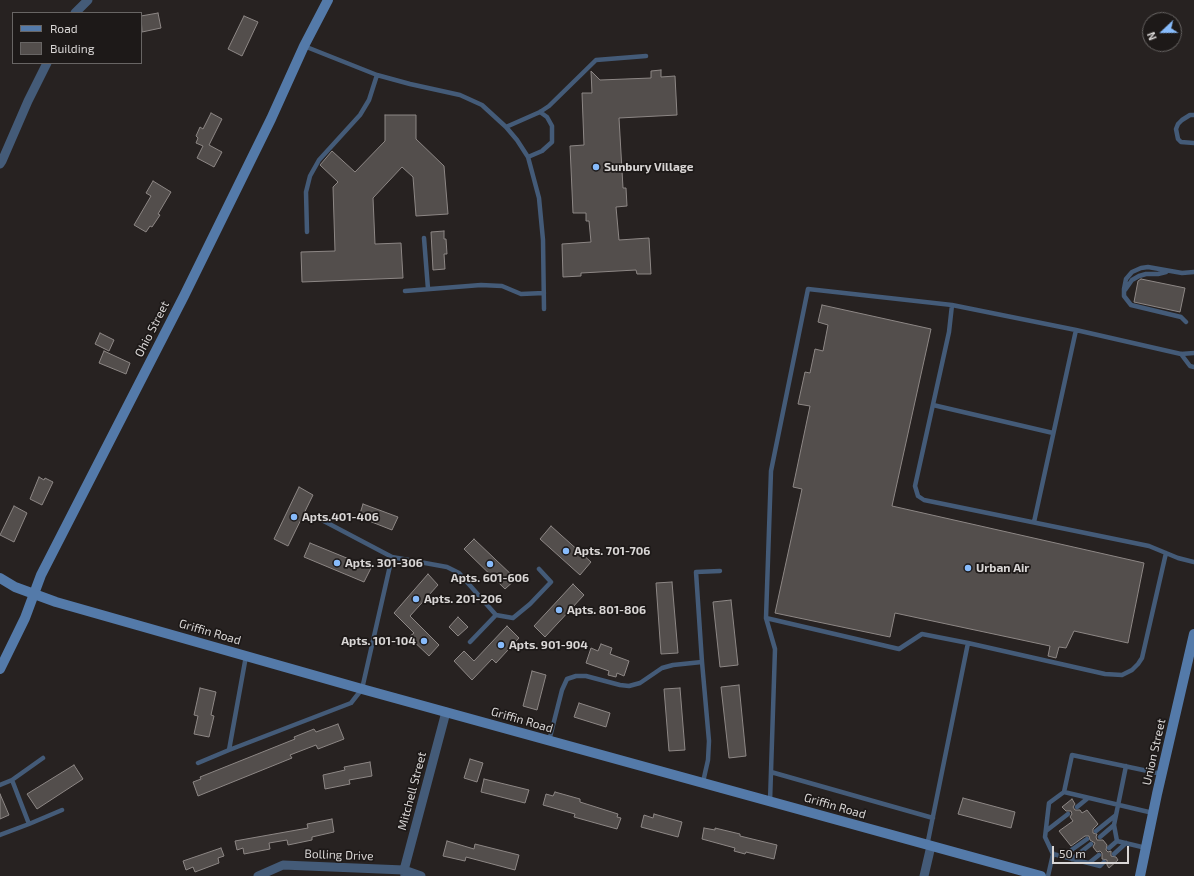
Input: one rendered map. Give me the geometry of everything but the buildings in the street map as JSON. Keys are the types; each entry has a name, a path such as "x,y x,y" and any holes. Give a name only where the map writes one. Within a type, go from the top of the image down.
{"main road":[{"name":"Ohio Street","path":"0,669 25,618 41,575 184,296 271,119 326,1"},
{"name":"Griffin Road","path":"0,578 15,587 34,595 246,656 1041,876"},
{"name":"Union Street","path":"1140,876 1162,774 1193,647 1194,634"}],"street":[{"path":"76,12 88,0"},
{"path":"0,164 46,64"},
{"name":"Mitchell Street","path":"405,873 446,712"},
{"path":"924,876 929,846"},
{"name":"Bolling Drive","path":"258,876 283,865 405,873 421,876"}],"lane":[{"path":"304,46 377,74 410,84 460,95 482,105 506,127 528,157 539,198 543,240 544,309"},
{"path":"506,127 540,112 549,106 596,60 646,56"},
{"path":"307,232 306,192 310,176 319,160 360,115 369,100 377,74"},
{"path":"528,157 542,151 552,142 552,126 547,117 540,112"},
{"path":"1194,115 1190,115 1182,120 1176,129 1178,139 1181,142 1194,143"},
{"path":"424,238 428,289"},
{"path":"1186,322 1181,317 1131,305 1124,296 1126,279 1132,272 1140,268 1148,267 1168,272 1194,272"},
{"path":"1124,293 1126,287 1132,280 1140,276 1168,272"},
{"path":"404,291 481,285 502,286 521,294 544,293"},
{"path":"770,802 775,649 766,618 771,471 808,289 952,305 1076,330 1181,354 1194,353"},
{"path":"952,305 949,332 915,486 918,496 924,500 1149,546 1178,558 1194,562"},
{"path":"1034,522 1076,330"},
{"path":"1181,354 1190,366 1194,367"},
{"path":"933,405 1053,433"},
{"path":"318,518 392,557 447,567 459,573 496,615 513,618 530,604 551,582 539,569"},
{"path":"766,618 900,649 922,634 1084,670 1105,674 1122,675 1132,670 1142,658 1166,553"},
{"path":"198,763 351,703 362,689 392,557"},
{"path":"703,783 708,760 709,741 696,572 720,571"},
{"path":"470,642 496,615"},
{"path":"929,846 933,818 968,643"},
{"path":"229,750 246,656"},
{"path":"549,741 562,690 567,679 576,676 586,676 629,686 640,683 662,668 702,662"},
{"path":"1048,876 1053,854 1045,837 1049,803 1064,792 1072,755 1162,774"},
{"path":"0,785 12,780 43,758"},
{"path":"1117,841 1114,825 1126,766"},
{"path":"771,772 933,818"},
{"path":"12,780 29,824"},
{"path":"1064,792 1153,814"},
{"path":"1077,807 1088,798"},
{"path":"0,835 62,810"},
{"path":"1046,831 1068,814"},
{"path":"1096,831 1116,816"},
{"path":"1100,836 1114,825"},
{"path":"1063,856 1087,838"},
{"path":"1117,841 1146,848"},
{"path":"1109,848 1117,841"},
{"path":"1114,854 1126,843"},
{"path":"1072,859 1091,844"},
{"path":"1053,854 1100,866 1104,862"},
{"path":"1089,863 1099,855"}],"place":[{"name":"Sunbury Village","path":"596,167"},
{"name":"Apts.401-406","path":"294,517"},
{"name":"Apts. 701-706","path":"566,551"},
{"name":"Apts. 301-306","path":"337,563"},
{"name":"Apts. 601-606","path":"490,564"},
{"name":"Urban Air","path":"968,568"},
{"name":"Apts. 201-206","path":"416,599"},
{"name":"Apts. 801-806","path":"559,610"},
{"name":"Apts. 101-104","path":"424,641"},
{"name":"Apts. 901-904","path":"501,645"}]}
